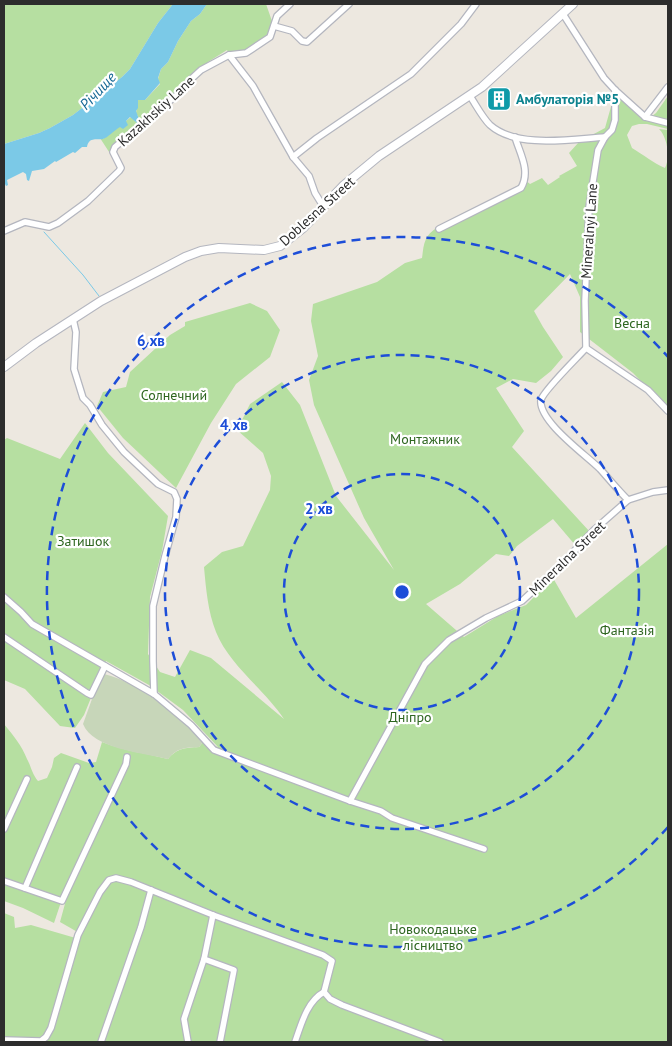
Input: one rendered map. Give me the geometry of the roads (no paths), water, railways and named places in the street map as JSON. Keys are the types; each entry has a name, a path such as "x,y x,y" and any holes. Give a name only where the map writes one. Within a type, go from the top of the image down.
{"street":[{"name":"Kazakhskiy Lane","path":"6,231 25,222 49,227 58,223 88,201 121,168 113,152 115,147 185,88 189,81 202,70 229,55 246,53 270,37 277,16 290,4"},
{"path":"274,26 292,31 302,41 307,42 349,4"},
{"path":"293,157 317,138 411,74 461,24 476,4"},
{"name":"Doblesna Street","path":"4,367 36,342 101,301 185,256 218,248 264,250 280,246 303,228 323,206 379,156 470,96 498,74 573,4"},
{"path":"563,14 604,78 615,90 645,117 668,123"},
{"path":"229,55 253,86 293,157 309,176 315,194 323,206"},
{"path":"645,117 668,87"},
{"name":"Mineralnyi Lane","path":"586,348 585,301 589,206 598,150 605,137 612,130 615,120 615,90"},
{"path":"470,96 490,125 515,137 544,141 605,137"},
{"path":"439,229 520,188 525,176 524,164 515,137"},
{"path":"73,319 76,332 74,369 83,398 124,452 158,484 174,492 178,499 176,517 153,606 152,661 154,694"},
{"path":"628,500 598,467 573,447 542,411 541,399 586,348 648,390 668,411"},
{"name":"Mineralna Street","path":"350,801 425,664 450,640 486,618 522,601 553,573 594,530 628,500 653,492 668,490"},
{"path":"4,597 32,624 53,638 154,694 192,725 214,750 381,811 392,818 484,849"},
{"path":"4,637 87,694 91,694 105,666"},
{"path":"4,881 62,901 95,833 126,764 127,757"},
{"path":"25,888 77,767"},
{"path":"4,830 27,779"},
{"path":"4,1040 41,1041 46,1037 51,1028 78,935 100,892 109,880 116,878 323,955 332,961 324,992 318,995 309,1007 295,1042"},
{"path":"101,1042 141,927 151,890"},
{"path":"188,1042 184,1019 204,959 214,916"},
{"path":"204,959 234,970 220,1042"},
{"path":"324,992 330,999 342,1005 440,1042"}],"water":[{"path":"173,4 207,4 200,14 191,21 178,41 168,62 161,69 158,78 160,83 145,100 138,100 136,111 140,122 137,123 130,117 126,121 128,125 123,129 120,127 103,139 91,140 87,147 82,147 75,153 73,152 55,161 44,169 32,171 29,181 23,172 7,180 8,185 6,186 4,182 4,144 39,133 73,115 122,77 130,69 158,23"}],"waterway":[{"path":"44,232 83,275 99,296"}],"place":[{"name":"Амбулаторія №5","path":"499,99"}],"water label":[{"name":"Річище","path":"98,91"}],"park label":[{"name":"Весна","path":"632,323"},
{"name":"Солнечний","path":"174,395"},
{"name":"Монтажник","path":"425,439"},
{"name":"Затишок","path":"83,541"},
{"name":"Фантазія","path":"627,630"},
{"name":"Дніпро","path":"410,717"},
{"name":"Новокодацьке лісництво","path":"433,938"}]}
